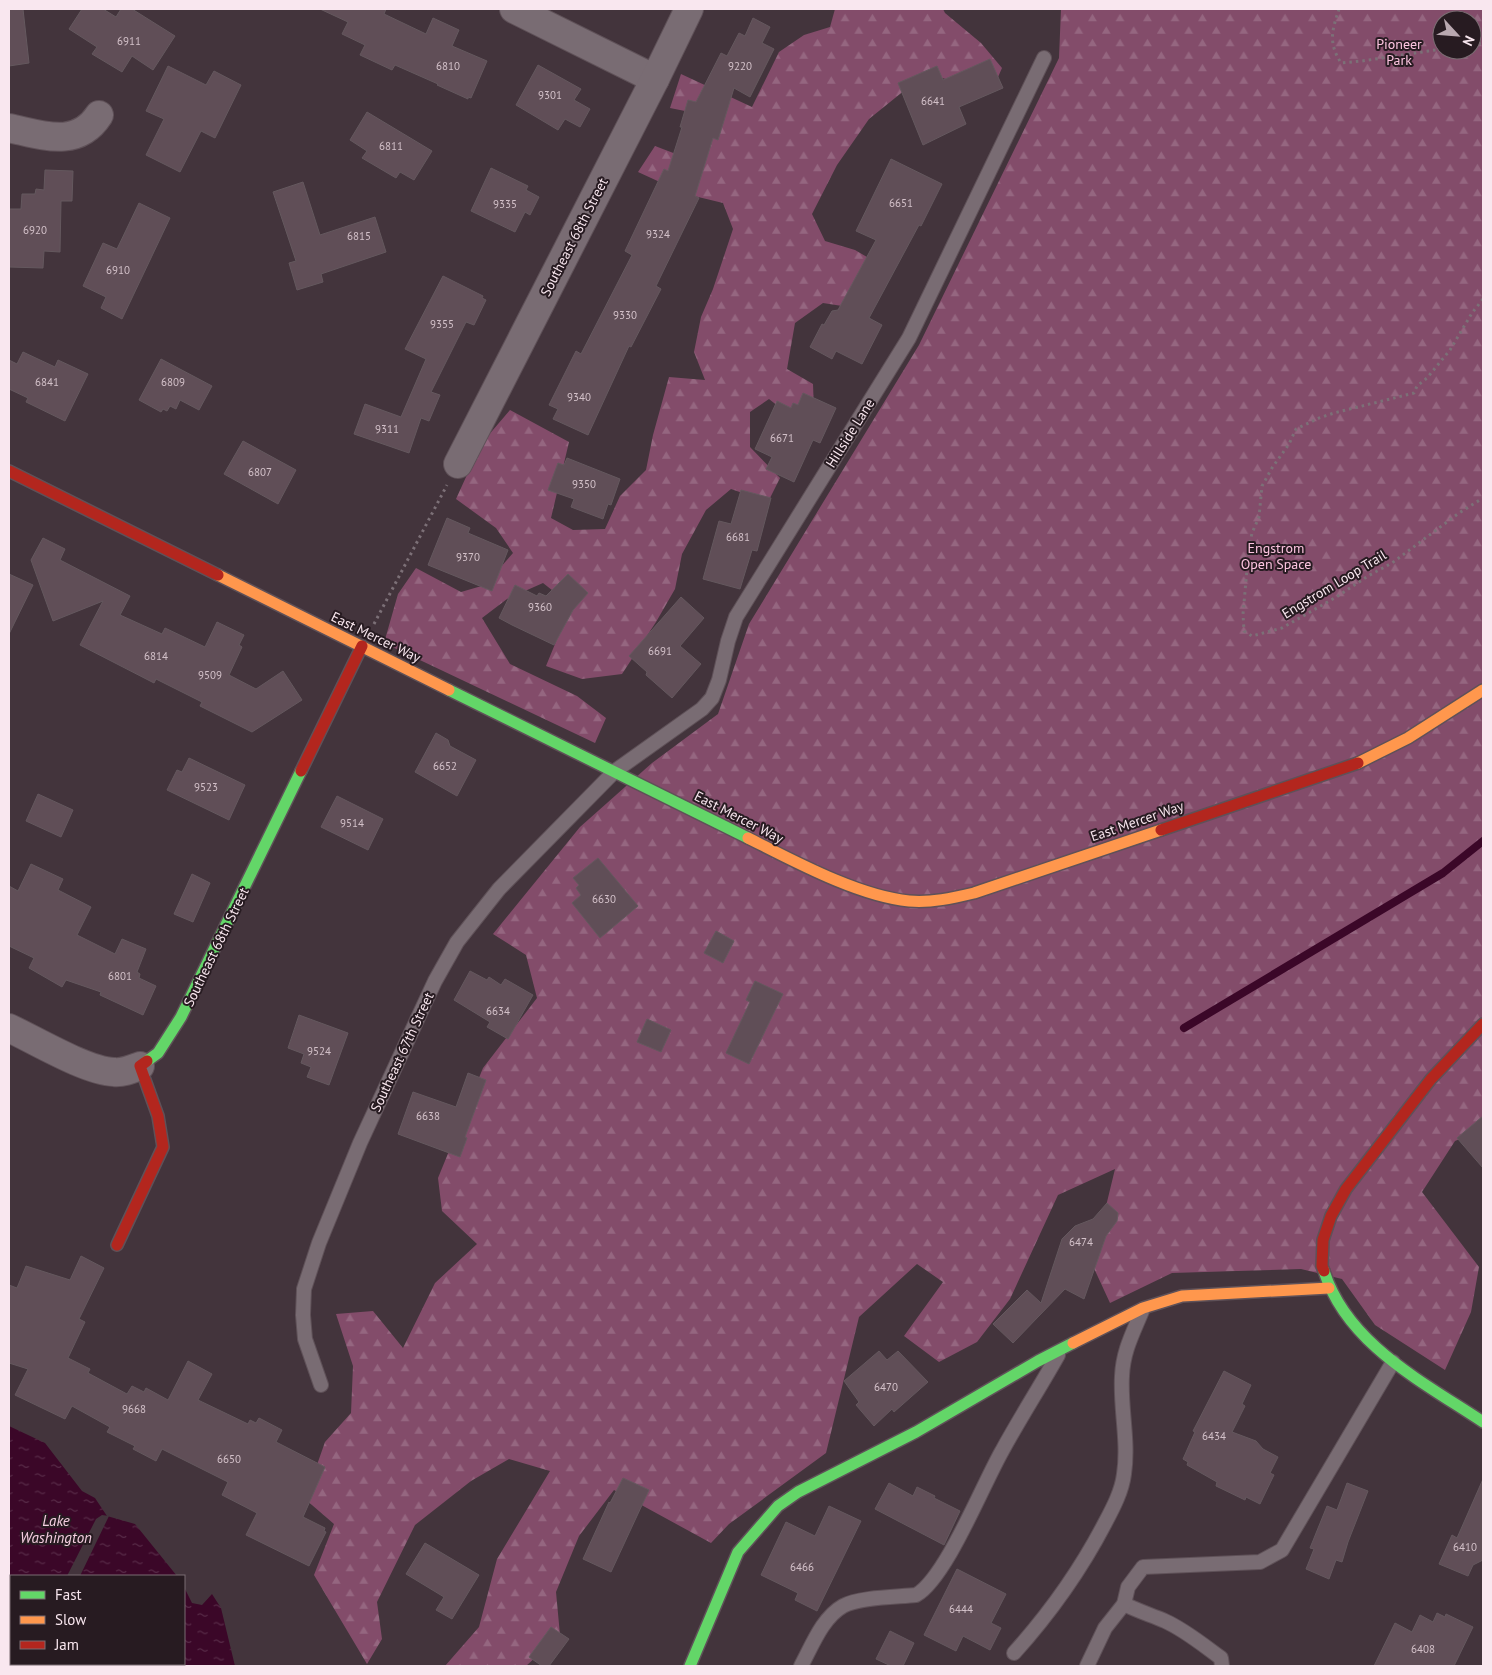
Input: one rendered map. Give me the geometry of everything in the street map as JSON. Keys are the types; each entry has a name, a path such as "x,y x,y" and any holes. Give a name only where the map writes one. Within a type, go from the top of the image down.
{"street":[{"path":"514,9 655,79"},
{"name":"Southeast 68th Street","path":"458,464 689,9"},
{"path":"9,128 69,137 82,133 92,126 99,115"},
{"name":"East Mercer Way","path":"9,471 791,860 887,898 911,901 942,900 974,893 1364,761 1408,738 1483,690"},
{"name":"Southeast 68th Street","path":"140,1066 158,1053 181,1018 362,646"},
{"path":"1483,1024 1431,1079 1346,1188 1331,1216 1323,1240 1322,1266 1328,1288 1354,1327 1393,1362 1483,1422"},
{"path":"9,1028 95,1068 114,1072 140,1066 162,1130 163,1147 118,1245"},
{"path":"690,1666 738,1552 778,1506 798,1492 916,1432 1038,1361 1143,1308 1182,1296 1328,1288"}],"lane":[{"name":"Hillside Lane","path":"615,771 702,709 712,698 719,680 736,617 909,338 1044,58"},
{"name":"Southeast 67th Street","path":"321,1385 305,1339 303,1315 304,1289 319,1243 360,1144 434,980 457,942 499,889 615,771"},
{"path":"1014,1653 1051,1610 1073,1579 1115,1504 1124,1475 1125,1446 1122,1376 1125,1351 1143,1308"},
{"path":"801,1666 822,1629 831,1617 844,1606 862,1601 916,1595 924,1590 943,1564 1001,1451 1061,1350"},
{"path":"1087,1666 1105,1628 1124,1604 1128,1587 1143,1567 1260,1562 1282,1550 1393,1362"},
{"path":"1124,1604 1166,1622 1196,1639 1221,1658 1222,1666"}],"path":[{"path":"1338,9 1331,34 1334,51 1341,63 1432,50"},
{"name":"Engstrom Loop Trail","path":"1483,299 1450,350 1427,378 1417,386 1414,393 1334,413 1296,429 1289,444 1262,486 1259,517 1252,533 1249,547 1243,614 1244,631 1252,636 1282,628 1392,563 1459,513 1483,498"},
{"path":"362,646 458,464"}],"green space":[{"path":"835,9 943,9 945,13 981,43 1002,68 991,93 926,73 869,119 837,165 812,214 825,241 855,250 884,267 868,310 823,303 795,323 787,369 813,384 814,412 798,422 769,399 750,412 750,447 780,478 768,502 731,489 706,510 682,554 675,589 622,674 582,679 546,666 571,605 543,583 507,599 482,618 510,664 577,696 606,718 595,743 384,643 398,594 416,568 461,592 485,585 513,553 496,528 456,499 481,444 510,410 569,442 551,518 573,530 605,529 620,496 646,470 653,435 669,377 705,380 694,352 701,317 713,289 733,229 723,203 686,194 638,172 655,146 689,159 705,115 670,108 681,74 752,107 779,52 804,35 830,27"},
{"path":"1061,9 1483,9 1483,1129 1455,1141 1422,1192 1479,1267 1471,1312 1445,1370 1375,1325 1342,1279 1301,1269 1172,1273 1110,1303 1092,1264 1115,1169 1058,1195 1010,1299 977,1342 939,1362 904,1336 943,1282 917,1264 859,1317 826,1453 729,1524 711,1543 614,1490 579,1536 556,1592 560,1635 526,1666 445,1666 479,1627 497,1559 550,1471 509,1459 471,1481 415,1525 377,1602 382,1639 367,1664 314,1575 334,1524 305,1499 325,1442 351,1413 353,1366 336,1314 373,1311 403,1348 435,1283 477,1244 442,1211 438,1178 483,1068 537,998 526,955 493,934 580,827 652,763 718,714 749,624 919,345 1059,58"}],"water":[{"name":"Lake Washington","path":"9,1426 45,1443 82,1491 95,1498 107,1516 135,1524 176,1575 10,1575 10,1665 185,1665 185,1589 192,1603 202,1605 212,1594 221,1608 235,1666 9,1666"}],"pier":[{"path":"102,1515 109,1516 80,1575 68,1575 96,1519"}],"building":[{"path":"9,9 23,9 29,63 9,66"},
{"path":"82,9 103,9 116,17 121,9 132,9 175,36 153,70 132,56 122,72 92,54 97,47 69,29"},
{"path":"320,9 386,9 384,14 426,34 433,18 459,30 452,46 487,61 471,98 468,97 468,99 395,65 392,70 360,55 365,45 342,34 348,22"},
{"path":"753,18 770,27 762,43 774,49 750,97 734,88 718,140 713,138 695,196 699,198 656,286 661,289 631,347 629,346 588,435 553,419 558,409 549,405 576,351 581,354 632,255 625,251 664,169 668,171 682,127 680,127 688,100 696,102 721,53 727,56 739,33 745,36"},
{"path":"990,59 1003,88 959,107 966,124 923,145 898,83 937,66 943,80"},
{"path":"538,65 581,89 574,100 590,109 580,127 565,119 558,130 516,105"},
{"path":"168,66 206,85 214,71 241,85 215,138 201,131 180,172 146,155 164,119 146,111"},
{"path":"367,112 432,151 414,180 400,172 396,178 362,158 367,151 350,140"},
{"path":"891,159 942,184 921,226 919,225 869,318 882,325 862,364 836,351 832,359 810,347 822,324 824,325 832,311 838,310 876,240 856,231"},
{"path":"491,168 528,186 526,190 539,197 530,215 525,212 515,232 471,211"},
{"path":"45,170 73,171 72,201 61,201 60,252 44,251 43,268 9,267 9,209 21,209 22,194 35,194 36,189 44,190"},
{"path":"303,182 320,235 375,217 386,252 321,274 323,282 297,290 289,263 296,261 273,192"},
{"path":"139,203 170,218 122,319 101,308 106,297 83,286 103,243 117,249"},
{"path":"443,276 483,296 482,298 486,300 474,325 466,322 431,392 440,395 429,421 421,418 409,453 354,434 365,404 401,417 426,359 405,349"},
{"path":"23,352 55,367 58,360 88,374 65,421 26,402 28,398 9,389 9,360 17,364"},
{"path":"161,359 212,386 199,410 180,400 176,409 170,406 167,411 163,409 161,412 139,400"},
{"path":"803,393 836,408 820,443 813,440 794,482 766,469 772,457 755,449 777,401 791,408 793,403 798,405"},
{"path":"243,441 296,470 278,504 224,474"},
{"path":"567,458 620,479 611,505 608,504 603,519 571,507 574,499 548,490 558,463 564,465"},
{"path":"741,490 771,498 757,551 752,550 740,589 703,579 719,521 731,524"},
{"path":"447,518 470,528 468,533 508,550 492,591 428,565"},
{"path":"43,538 65,549 60,560 130,596 120,615 162,634 165,628 205,647 217,622 244,635 239,645 242,647 229,675 256,689 283,671 302,700 252,732 200,706 202,702 156,679 154,683 80,645 103,601 53,621 31,560"},
{"path":"9,574 33,585 9,634"},
{"path":"568,574 588,593 573,610 554,645 499,618 515,585 537,596 539,593 546,596"},
{"path":"681,597 704,618 680,646 701,664 672,698 646,675 647,672 629,656"},
{"path":"436,733 448,740 450,746 476,760 457,796 415,772"},
{"path":"189,758 245,785 229,820 167,790 177,770 182,772"},
{"path":"38,794 73,810 61,837 26,821"},
{"path":"337,796 383,819 368,850 321,827"},
{"path":"598,858 638,906 600,938 572,903 581,895 576,888 579,885 573,878"},
{"path":"31,864 63,879 58,890 91,907 77,935 115,954 122,939 146,949 137,972 140,974 139,978 156,986 143,1015 100,995 101,992 66,980 62,987 29,968 34,958 9,946 9,886 18,891"},
{"path":"192,874 210,883 193,922 174,914"},
{"path":"716,931 734,941 723,963 704,953"},
{"path":"470,971 487,980 489,977 501,985 505,979 533,995 508,1039 487,1027 490,1022 454,1000"},
{"path":"755,981 783,994 749,1064 726,1053 750,1002 746,1000"},
{"path":"299,1015 348,1033 329,1085 307,1077 311,1067 301,1063 304,1054 288,1048"},
{"path":"647,1019 671,1030 661,1052 637,1042"},
{"path":"468,1073 486,1080 465,1137 467,1138 460,1157 398,1134 413,1092 456,1107"},
{"path":"1483,1116 1483,1168 1457,1138"},
{"path":"1107,1203 1118,1213 1117,1221 1106,1236 1084,1299 1065,1289 1013,1343 993,1324 1027,1290 1041,1303 1062,1239 1075,1226 1093,1219"},
{"path":"81,1256 104,1268 79,1319 85,1322 68,1358 90,1369 88,1373 127,1394 132,1386 144,1392 146,1388 168,1400 188,1361 212,1374 198,1400 248,1424 250,1420 256,1423 259,1418 282,1430 276,1442 325,1467 303,1517 325,1528 324,1531 326,1532 309,1566 246,1535 257,1513 222,1495 228,1482 162,1449 156,1461 133,1449 135,1446 107,1432 110,1427 72,1406 65,1419 15,1395 28,1369 9,1363 9,1285 17,1288 26,1266 70,1280"},
{"path":"879,1351 887,1360 898,1351 928,1382 894,1412 892,1409 874,1426 856,1405 859,1402 844,1381"},
{"path":"1224,1371 1251,1385 1242,1404 1245,1406 1232,1432 1256,1441 1263,1449 1278,1457 1270,1473 1274,1475 1260,1504 1246,1497 1245,1500 1216,1486 1217,1482 1187,1465 1188,1462 1183,1459 1195,1432 1193,1431"},
{"path":"623,1478 649,1490 611,1572 583,1559 609,1502"},
{"path":"1483,1479 1483,1560 1473,1565 1468,1576 1439,1564 1452,1535 1457,1538"},
{"path":"889,1483 913,1496 917,1487 960,1511 944,1545 875,1509"},
{"path":"1347,1483 1368,1491 1342,1562 1336,1560 1329,1579 1306,1569 1314,1549 1310,1548 1327,1506 1337,1510"},
{"path":"829,1506 861,1521 817,1611 795,1600 798,1593 761,1575 786,1522 815,1536"},
{"path":"425,1543 479,1575 452,1619 436,1610 444,1597 406,1574"},
{"path":"957,1569 1006,1594 991,1623 1001,1628 990,1650 963,1636 956,1651 924,1635"},
{"path":"1437,1613 1445,1617 1446,1614 1473,1627 1454,1666 1374,1666 1395,1623 1412,1632 1420,1615 1433,1622"},
{"path":"551,1627 569,1639 549,1666 542,1666 529,1657"},
{"path":"890,1631 914,1643 903,1666 891,1666 876,1659"}],"waterway":[{"path":"1184,1028 1443,873 1483,841"}],"traffic: fast":[{"path":"449,690 748,838"},
{"path":"147,1061 158,1053 181,1017 301,771"},
{"path":"1324,1271 1335,1297 1350,1320 1369,1340 1412,1376 1483,1422"},
{"path":"690,1666 738,1552 778,1506 798,1492 916,1432 1038,1361 1073,1343"}],"traffic: slow":[{"path":"218,575 449,690"},
{"path":"1358,763 1408,738 1483,690"},
{"path":"748,838 806,867 848,885 889,898 909,901 934,901 974,893 1161,830"},
{"path":"1073,1343 1143,1308 1182,1296 1329,1288"}],"traffic: jam":[{"path":"9,471 218,575"},
{"path":"301,771 362,646"},
{"path":"1161,830 1358,763"},
{"path":"1324,1271 1322,1266 1323,1240 1331,1216 1346,1189 1431,1079 1483,1024"},
{"path":"117,1245 163,1147 158,1116 140,1066 147,1061"}],"park label":[{"name":"Pioneer Park","path":"1399,52"},
{"name":"Engstrom Open Space","path":"1276,556"}]}
